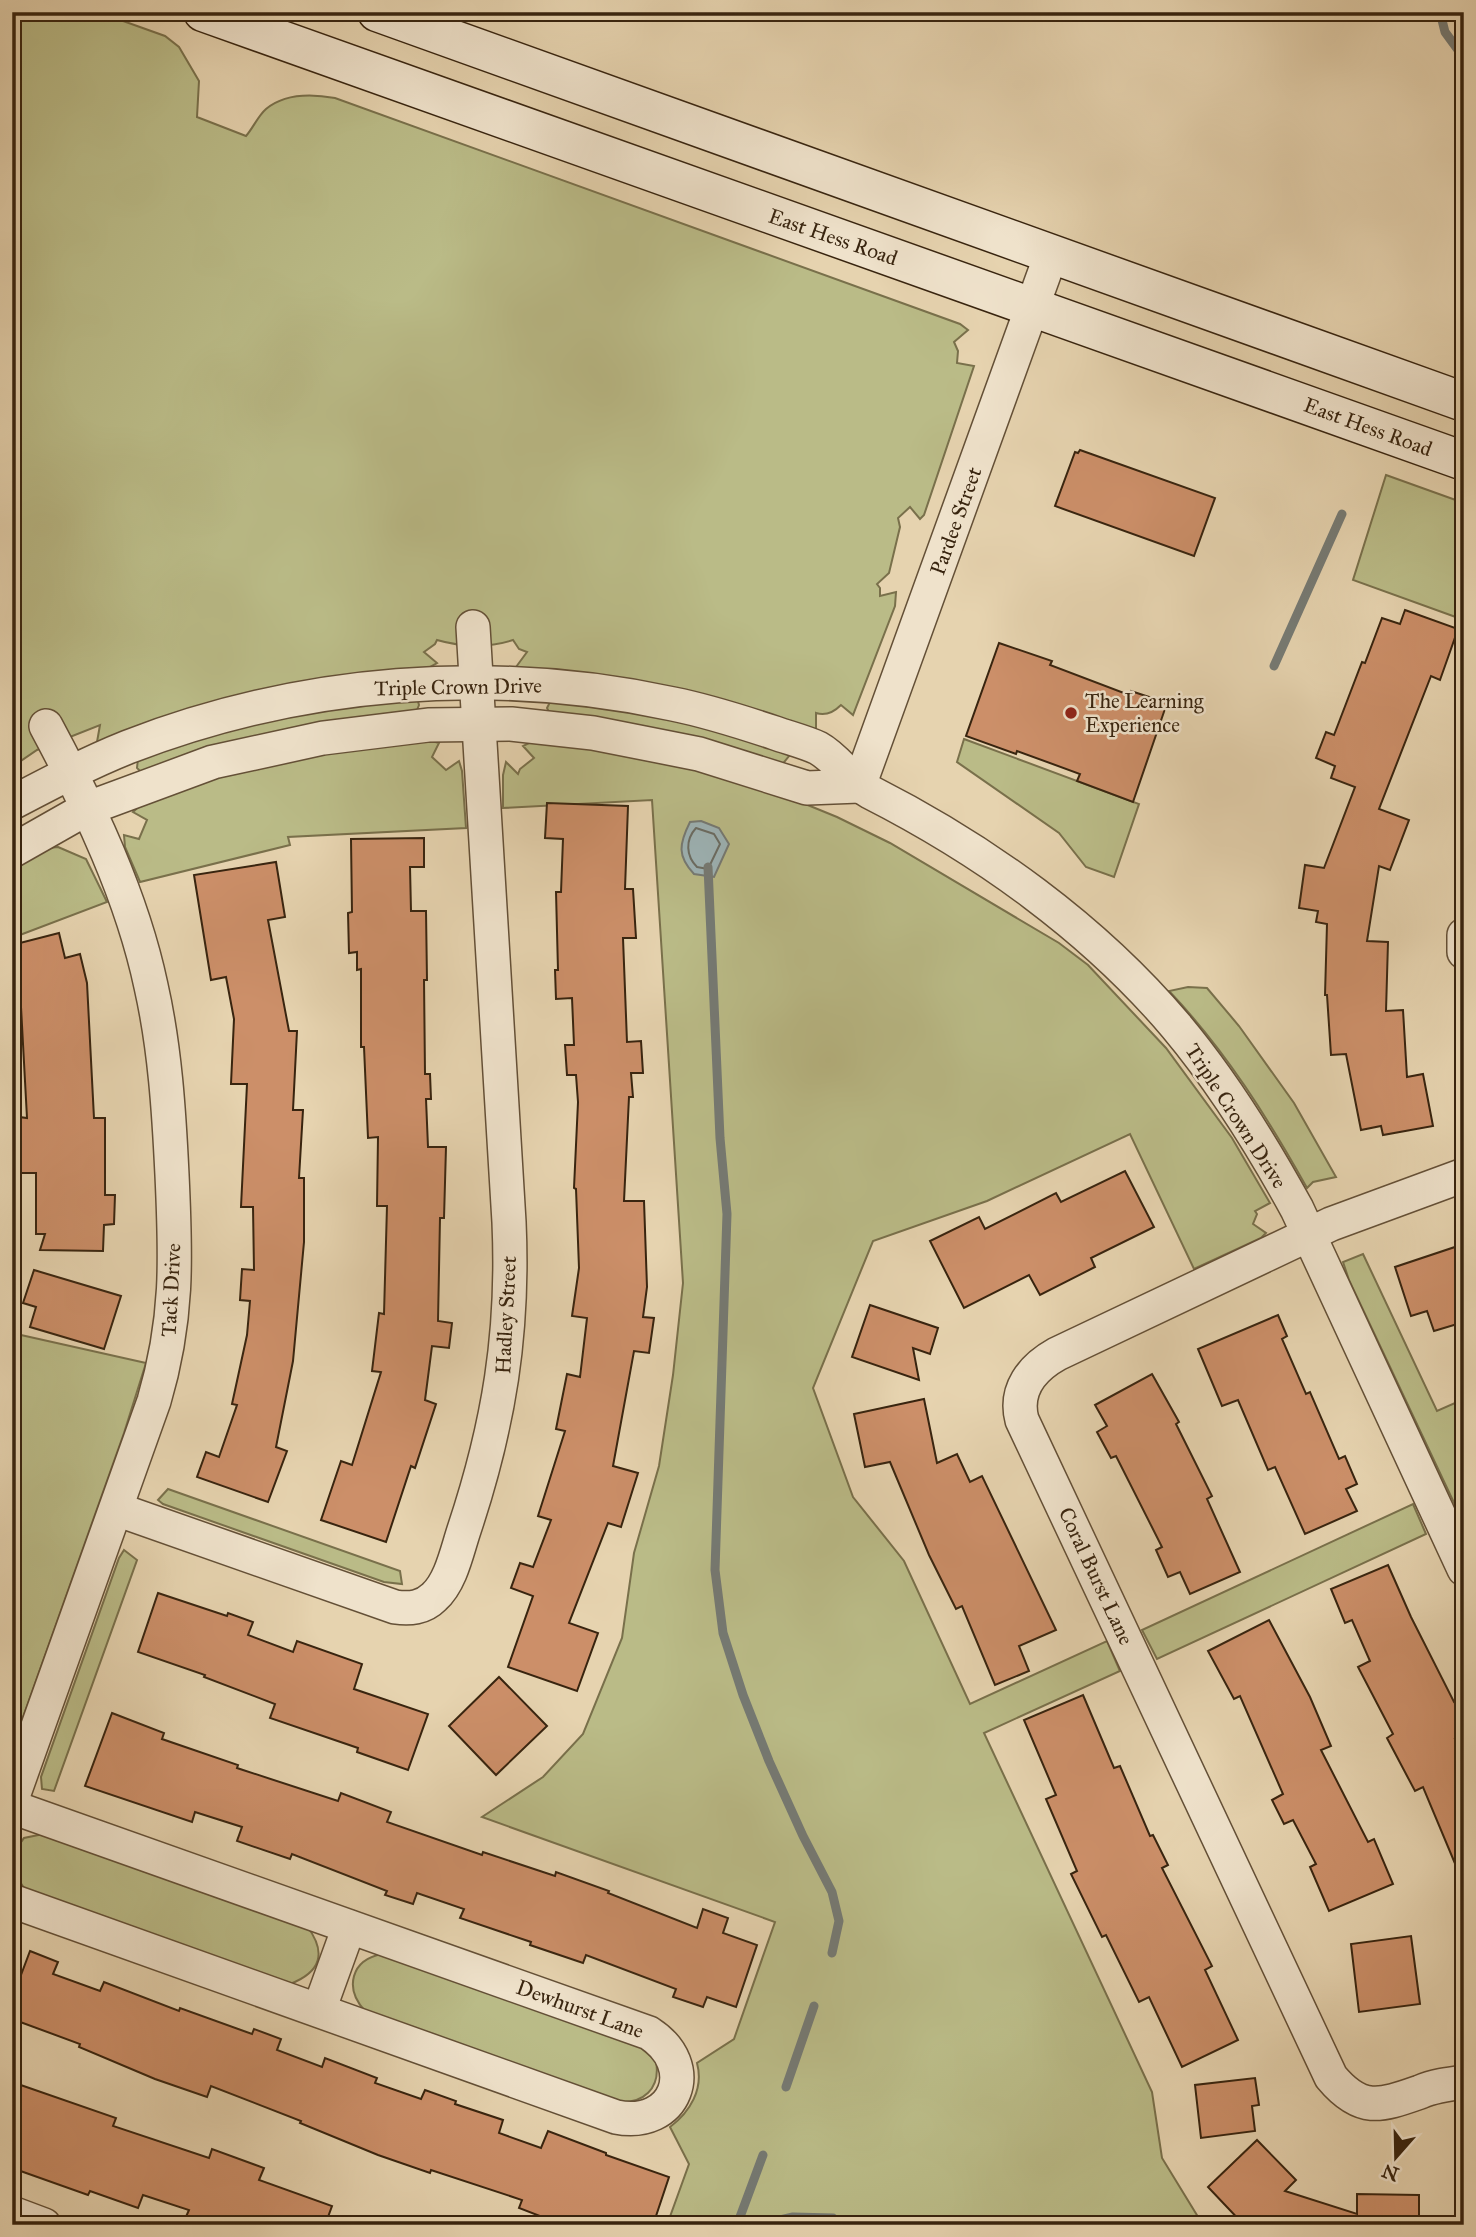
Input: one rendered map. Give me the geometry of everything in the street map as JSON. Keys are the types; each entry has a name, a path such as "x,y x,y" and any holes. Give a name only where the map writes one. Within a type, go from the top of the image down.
{"main road":[{"name":"East Hess Road","path":"203,12 1464,461"},
{"path":"377,12 1464,401"}],"street":[{"name":"Pardee Street","path":"859,786 1051,255"},
{"name":"Hadley Street","path":"116,1508 384,1604 429,1617 442,1589 479,1483 498,1406 509,1318 509,1222 473,627"},
{"name":"Triple Crown Drive","path":"12,803 125,748 167,733 247,710 396,685 476,682 589,689 711,713 821,750 859,786 936,828 1014,880 1077,929 1130,977 1175,1025 1223,1088 1268,1157 1309,1235 1464,1569"},
{"name":"Triple Crown Drive","path":"12,851 86,809 202,766 323,738 404,727 511,724 625,738 731,762 807,788 859,786"},
{"name":"Tack Drive","path":"12,1798 154,1401 168,1349 176,1283 167,1093 152,987 122,886 71,773 46,726"},
{"path":"1464,935 1464,952"},
{"name":"Coral Burst Lane","path":"1464,1175 1331,1224 1057,1354 1010,1382 1022,1420 1326,2067 1351,2112 1368,2104 1390,2103 1431,2088 1464,2082"},
{"name":"Dewhurst Lane","path":"12,1807 649,2033 669,2049 674,2059 677,2071 670,2101 661,2110 638,2119 616,2117 12,1901"},
{"path":"319,2010 349,1927"},
{"path":"12,2213 44,2225"}],"green space":[{"path":"12,12 98,12 165,36 179,47 199,81 197,117 246,136 263,112 282,100 309,96 335,98 960,324 968,330 954,342 958,351 957,363 974,366 924,515 920,519 910,507 898,518 900,527 889,573 877,584 880,596 896,592 895,606 853,715 841,705 829,713 816,713 816,732 516,667 527,652 519,649 513,640 475,646 437,640 424,652 437,663 428,668 97,742 100,725 37,750 12,767"},
{"path":"1386,475 1464,503 1464,620 1353,580"},
{"path":"417,698 417,710 141,772 137,768 138,758 248,721"},
{"path":"550,702 679,717 787,749 789,756 781,766 549,712 547,708"},
{"path":"425,739 439,743 432,757 446,770 459,761 466,828 288,837 290,845 140,882 125,847 124,835 139,839 147,820 133,812 149,800 210,778 271,762"},
{"path":"964,739 1139,804 1114,877 1086,867 1059,833 957,762"},
{"path":"543,742 648,756 793,799 890,843 1059,943 1088,965 1166,1048 1232,1138 1270,1203 1255,1211 1257,1214 1253,1224 1266,1233 1261,1238 1194,1269 1130,1134 987,1201 873,1241 813,1388 853,1497 904,1561 970,1704 1107,1641 1120,1671 984,1733 1152,2092 1162,2158 1203,2225 667,2225 689,2164 670,2127 684,2114 694,2099 699,2082 697,2063 734,2039 775,1922 482,1817 543,1777 583,1734 622,1638 634,1553 659,1466 683,1283 652,800 503,808 503,775 506,762 518,774 520,769 534,758 523,746"},
{"path":"58,847 86,859 107,902 12,938 12,868 39,852"},
{"path":"1188,987 1207,988 1239,1026 1294,1103 1336,1177 1313,1182 1307,1188 1244,1085 1209,1037 1169,991"},
{"path":"1363,1254 1437,1411 1464,1399 1464,1524 1349,1280 1343,1262"},
{"path":"12,1333 146,1363 124,1433 12,1748"},
{"path":"168,1489 400,1571 402,1584 384,1582 163,1504 158,1500"},
{"path":"1413,1504 1426,1534 1157,1659 1142,1630"},
{"path":"124,1550 137,1560 54,1791 42,1789 41,1777"},
{"path":"48,1833 307,1926 317,1945 318,1961 309,1974 290,1984 26,1891 14,1870 15,1852 24,1838"},
{"path":"382,1954 632,2040 656,2061 656,2080 653,2087 635,2100 617,2102 365,2011 354,1993 354,1976 363,1962"}],"water":[{"path":"701,821 719,828 729,844 714,877 694,874 682,855 682,843 690,822"}],"building":[{"path":"1080,450 1215,498 1194,556 1055,506 1075,452"},
{"path":"1405,610 1458,629 1440,680 1431,676 1379,809 1409,820 1390,870 1379,866 1367,941 1388,942 1386,1011 1403,1010 1407,1077 1423,1074 1433,1126 1383,1135 1381,1126 1361,1130 1346,1054 1331,1055 1325,995 1327,924 1316,922 1318,911 1299,908 1305,865 1324,868 1355,787 1331,778 1335,766 1316,758 1326,732 1334,735 1382,618 1400,624"},
{"name":"The Learning Experience","path":"999,643 1052,661 1050,665 1129,695 1131,691 1167,703 1133,802 1077,781 1080,774 966,736"},
{"path":"547,803 628,806 625,889 633,889 636,938 623,938 627,1042 641,1041 643,1073 631,1073 633,1097 629,1097 624,1201 644,1201 647,1287 643,1317 654,1318 649,1353 634,1351 613,1466 638,1473 621,1527 608,1523 569,1623 598,1633 577,1691 508,1667 533,1596 511,1588 520,1563 533,1567 551,1520 538,1516 565,1431 556,1429 567,1374 580,1377 587,1318 572,1316 579,1268 574,1188 578,1102 576,1075 567,1075 565,1045 574,1045 572,998 556,999 556,892 561,892 563,839 545,838"},
{"path":"424,838 424,867 410,867 411,911 426,911 425,1074 430,1074 431,1099 426,1099 428,1147 446,1147 444,1218 440,1218 438,1321 452,1323 449,1348 432,1346 425,1400 436,1404 415,1468 411,1466 386,1542 321,1520 341,1461 352,1465 381,1372 372,1371 379,1313 384,1314 387,1206 377,1206 378,1137 368,1138 364,1047 361,1047 361,969 357,970 357,952 349,953 348,913 352,912 351,839"},
{"path":"276,862 285,917 268,920 289,1031 297,1031 293,1110 303,1110 299,1178 304,1178 304,1242 293,1361 276,1447 287,1451 268,1502 197,1477 206,1452 219,1457 237,1405 232,1404 247,1335 250,1301 240,1300 242,1269 254,1270 253,1207 241,1207 247,1084 231,1084 234,1019 226,977 211,980 194,875"},
{"path":"59,933 65,958 80,954 87,983 94,1118 105,1118 105,1195 115,1195 114,1224 104,1225 103,1251 40,1250 45,1234 36,1234 36,1173 19,1173 19,1117 27,1118 21,1007 12,1009 12,945"},
{"path":"1125,1171 1154,1227 1091,1258 1095,1267 1040,1295 1029,1275 964,1308 930,1241 979,1217 985,1229 1056,1193 1061,1202"},
{"path":"1464,1244 1464,1322 1434,1331 1427,1311 1411,1316 1395,1267"},
{"path":"34,1270 121,1296 104,1349 30,1327 36,1307 23,1303"},
{"path":"870,1305 938,1328 930,1354 913,1348 919,1380 852,1357"},
{"path":"1278,1315 1287,1336 1282,1339 1306,1394 1310,1392 1339,1459 1345,1456 1357,1484 1346,1489 1357,1511 1305,1534 1275,1467 1268,1470 1238,1400 1222,1406 1198,1349"},
{"path":"1152,1374 1179,1422 1176,1424 1212,1496 1207,1499 1240,1572 1190,1594 1180,1572 1168,1577 1156,1550 1162,1547 1116,1456 1111,1458 1097,1432 1107,1426 1095,1405"},
{"path":"924,1399 937,1463 957,1454 970,1482 982,1476 1056,1630 1019,1646 1029,1671 995,1685 962,1606 956,1609 929,1555 890,1462 865,1467 854,1414"},
{"path":"1388,1565 1454,1702 1456,1701 1464,1715 1464,1735 1455,1739 1464,1755 1464,1885 1423,1787 1415,1791 1387,1738 1393,1734 1358,1667 1370,1661 1352,1620 1345,1623 1331,1589"},
{"path":"158,1593 253,1622 248,1635 293,1652 297,1641 362,1664 354,1689 428,1714 408,1770 357,1752 358,1748 270,1718 275,1704 204,1677 205,1675 138,1652"},
{"path":"1269,1620 1310,1697 1331,1746 1321,1750 1368,1842 1374,1839 1393,1884 1329,1911 1310,1867 1316,1864 1293,1820 1284,1824 1272,1800 1283,1794 1240,1696 1234,1699 1208,1651"},
{"path":"499,1677 547,1726 496,1775 449,1726"},
{"path":"1083,1695 1114,1768 1120,1766 1150,1836 1153,1835 1168,1865 1162,1868 1212,1966 1205,1970 1238,2040 1182,2067 1149,1997 1139,2002 1106,1935 1102,1937 1071,1874 1077,1871 1046,1799 1056,1795 1024,1720"},
{"path":"112,1713 164,1733 162,1739 238,1765 237,1768 338,1801 341,1793 391,1812 387,1822 482,1855 483,1852 555,1876 556,1872 697,1928 703,1909 728,1918 723,1933 757,1945 736,2007 707,1997 703,2007 673,1997 676,1989 586,1955 583,1963 530,1945 531,1942 460,1918 464,1909 417,1893 413,1904 385,1895 387,1891 292,1854 290,1859 237,1841 242,1827 195,1812 192,1822 85,1786"},
{"path":"1411,1936 1420,2004 1359,2012 1351,1944"},
{"path":"30,1951 58,1962 53,1974 100,1991 104,1982 179,2011 180,2008 252,2034 254,2029 281,2039 277,2050 322,2067 325,2058 377,2078 375,2083 421,2099 425,2090 456,2101 455,2104 503,2120 499,2133 541,2148 548,2131 669,2177 653,2225 563,2225 519,2208 522,2200 378,2155 211,2086 207,2097 155,2079 79,2047 80,2044 12,2019 12,1999"},
{"path":"1255,2078 1259,2105 1252,2106 1255,2131 1201,2138 1195,2085"},
{"path":"12,2082 116,2118 113,2126 209,2158 212,2149 264,2168 259,2180 332,2206 325,2225 200,2225 185,2219 189,2210 143,2195 138,2208 90,2191 88,2195 12,2168"},
{"path":"1257,2140 1296,2180 1285,2191 1357,2214 1357,2194 1419,2195 1419,2225 1244,2225 1208,2187"}],"waterway":[{"path":"1440,12 1445,32 1464,58"},
{"path":"1274,666 1342,514"},
{"path":"708,867 720,1138 727,1214 715,1570 723,1633 743,1695 769,1761 832,1892 839,1921 832,1953"},
{"path":"786,2087 814,2006"},
{"path":"737,2225 763,2155"},
{"path":"758,2225 793,2217 833,2218"}],"place":[{"name":"The Learning Experience","path":"1071,713"}]}
